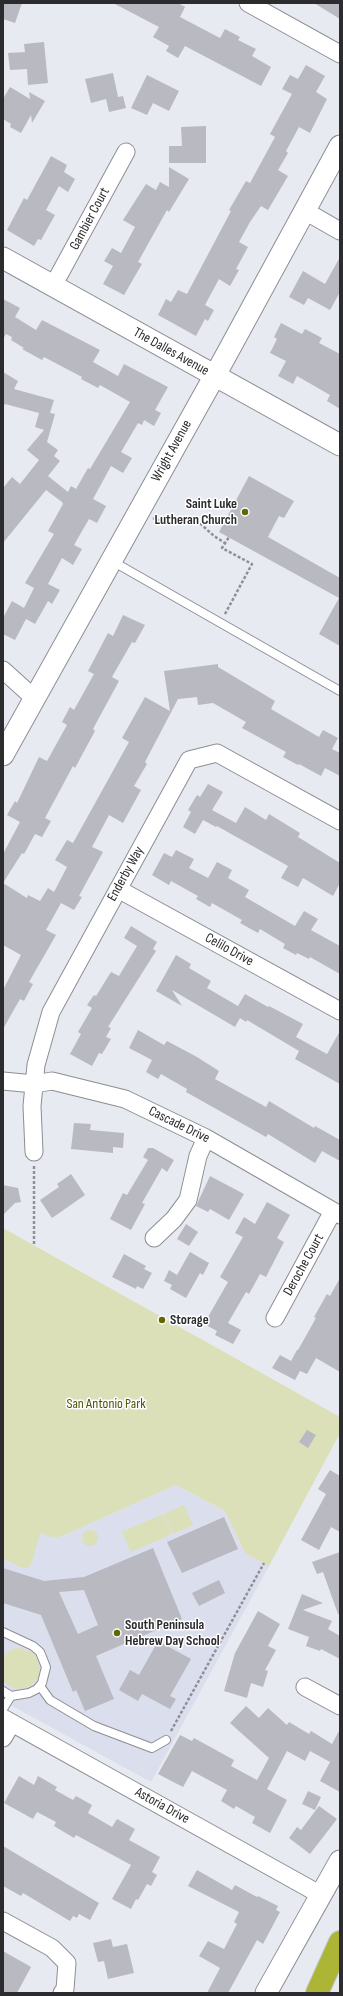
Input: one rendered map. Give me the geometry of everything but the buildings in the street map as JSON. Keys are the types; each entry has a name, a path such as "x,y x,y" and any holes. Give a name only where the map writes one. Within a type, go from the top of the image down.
{"highway":[{"path":"317,1993 340,1942"}],"street":[{"path":"248,3 340,54"},
{"name":"Wright Avenue","path":"3,755 215,376 340,146"},
{"name":"Gambier Court","path":"54,286 126,152"},
{"path":"305,212 340,231"},
{"name":"The Dalles Avenue","path":"3,258 340,445"},
{"path":"3,670 34,698"},
{"name":"Enderby Way","path":"34,1152 32,1106 36,1065 52,1012 189,760 217,753 340,821"},
{"name":"Celilo Drive","path":"118,890 340,1011"},
{"name":"Cascade Drive","path":"3,1081 34,1084 52,1081 125,1099 206,1138 336,1213"},
{"path":"154,1238 174,1219 188,1200 198,1156 206,1138"},
{"name":"Deroche Court","path":"275,1318 336,1213"},
{"path":"305,1687 340,1706"},
{"path":"3,1738 5,1717"},
{"name":"Astoria Drive","path":"5,1717 321,1895"},
{"path":"266,1993 340,1861"},
{"path":"3,1921 52,1948 67,1963 65,1989 62,1993"}],"lane":[{"path":"111,561 340,691"},
{"path":"3,1632 33,1646 40,1652 46,1667 46,1675 40,1686 29,1693 11,1696 3,1691"},
{"path":"40,1686 50,1700 94,1726 152,1748 166,1740"},
{"path":"5,1717 11,1696"}],"path":[{"path":"138,512 158,520 193,517 214,536 225,543"},
{"path":"220,623 252,564 222,548 229,537"},
{"path":"34,1152 34,1245"},
{"path":"166,1740 264,1563"}],"shaded area":[{"name":"South Peninsula Hebrew Day School","path":"176,1485 225,1511 245,1553 269,1566 151,1782 3,1701 3,1521 60,1537"}],"green space":[{"name":"San Antonio Park","path":"3,1228 340,1417 340,1433 269,1566 245,1553 225,1511 176,1485 60,1537 52,1537 40,1533 32,1562 28,1568 19,1567 10,1561 3,1560"},
{"path":"184,1505 193,1525 173,1534 164,1514"},
{"path":"163,1514 172,1534 131,1552 122,1532"},
{"path":"90,1530 96,1532 98,1538 96,1544 90,1546 84,1544 82,1538 84,1532"},
{"path":"19,1648 32,1652 37,1657 40,1670 39,1676 31,1686 19,1689 13,1688 3,1681 3,1656 12,1649"}],"place":[{"name":"Saint Luke Lutheran Church","path":"245,512"},
{"name":"Storage","path":"162,1320"},
{"name":"South Peninsula Hebrew Day School","path":"117,1633"}]}
